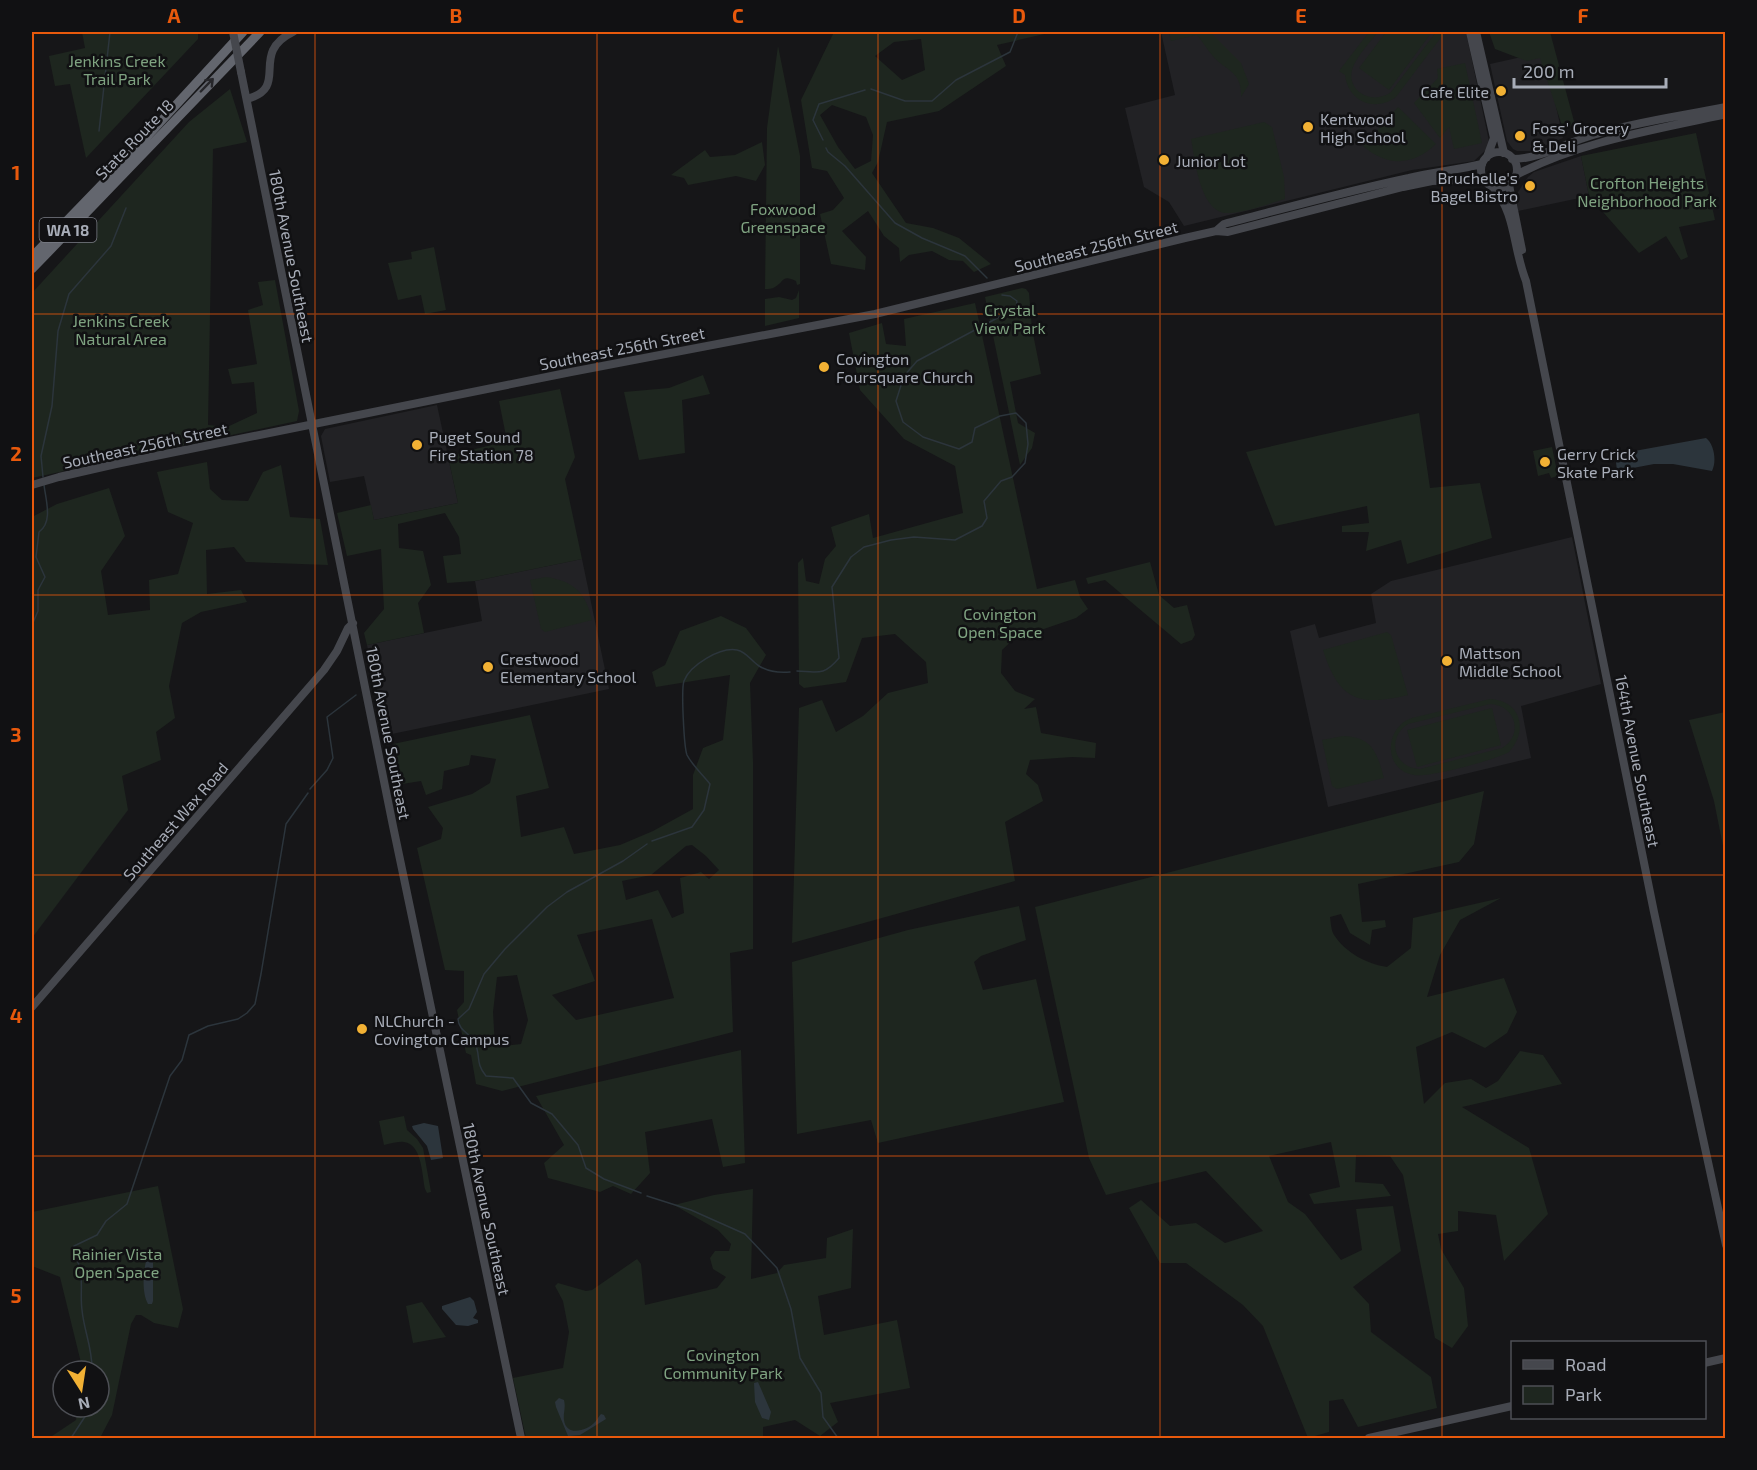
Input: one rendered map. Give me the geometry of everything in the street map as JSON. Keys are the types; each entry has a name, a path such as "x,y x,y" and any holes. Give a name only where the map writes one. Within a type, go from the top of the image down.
{"highway":[{"name":"State Route 18","path":"121,170 243,32"},
{"name":"State Route 18","path":"32,256 260,32"},
{"name":"State Route 18","path":"32,268 102,189"}],"street":[{"name":"180th Avenue Southeast","path":"233,32 391,818 521,1438"},
{"path":"247,99 266,88 269,80 269,59 273,47 282,37 293,32"},
{"path":"1470,32 1494,138 1482,164 1481,174 1483,179 1493,187 1509,185 1516,175 1588,145 1725,114"},
{"path":"1476,32 1504,153"},
{"path":"1512,159 1538,156 1594,135 1725,107"},
{"path":"1487,157 1504,153 1512,159 1516,175"},
{"name":"Southeast 256th Street","path":"1215,231 1224,224 1383,184 1482,164"},
{"name":"Southeast 256th Street","path":"32,485 74,474 571,372 875,314 1432,181 1483,179"},
{"path":"1377,194 1383,184"},
{"name":"164th Avenue Southeast","path":"1509,185 1526,267 1526,282"},
{"name":"164th Avenue Southeast","path":"1493,187 1503,199 1507,209 1526,282 1654,912 1725,1245"},
{"name":"Southeast Wax Road","path":"338,651 348,628 353,623"},
{"name":"Southeast Wax Road","path":"32,1007 338,651 344,645 357,641"},
{"path":"1706,1363 1725,1358"},
{"path":"1369,1438 1511,1407"}],"shaded area":[{"name":"Kentwood High School","path":"1161,32 1466,32 1490,146 1474,161 1412,170 1184,226 1169,202 1144,187 1125,108 1175,95"},
{"path":"1544,52 1563,138 1533,151 1517,151 1507,141 1490,64"},
{"path":"1581,156 1589,196 1518,211 1516,195 1528,177 1534,172"},
{"path":"437,405 458,503 374,520 364,476 330,482 321,436 325,429"},
{"path":"1706,438 1714,453 1712,471 1673,464 1654,464 1617,471 1616,462 1629,452"},
{"name":"Mattson Middle School","path":"1572,537 1601,684 1521,706 1531,758 1328,807 1290,631 1315,624 1319,638 1376,623 1371,594 1391,581"},
{"name":"Crestwood Elementary School","path":"582,559 609,689 387,735 367,645 482,621 475,581"},
{"path":"424,1123 438,1126 443,1158 431,1160 427,1146 413,1129 412,1126"},
{"path":"149,1252 153,1254 152,1304 148,1304 144,1286 144,1271"},
{"path":"470,1297 474,1301 477,1312 473,1318 478,1320 478,1323 468,1326 456,1325 442,1306"},
{"path":"758,1382 771,1412 769,1420 762,1418 755,1402 754,1383"},
{"path":"559,1398 564,1400 564,1420 569,1429 577,1431 587,1428 601,1414 606,1419 580,1435 568,1436 556,1407 555,1402"}],"green space":[{"name":"Jenkins Creek Trail Park","path":"82,32 198,32 198,39 86,158 70,84 55,86 49,56 85,48"},
{"path":"834,32 1053,32 997,45 1006,66 939,111 887,122 878,162 872,173 906,223 933,228 959,238 991,264 974,272 963,261 949,260 932,251 909,255 900,262 899,248 884,236 868,211 842,231 866,257 865,270 831,264 820,214 833,210 844,198 827,171 812,168 801,100","holes":["921,39 925,70 902,80 875,56 894,42","832,105 866,117 873,135 871,161 855,169 838,147 820,115"]},
{"path":"1169,32 1210,32 1241,63 1249,84 1241,97 1241,88 1236,76 1217,61 1197,35 1171,41"},
{"path":"1369,32 1378,32 1358,58 1351,76 1356,89 1369,97 1376,97 1391,92 1436,32 1445,32 1396,97 1388,102 1371,104 1363,102 1351,92 1345,75 1339,71"},
{"path":"1386,32 1432,32 1389,90 1359,68"},
{"path":"1489,32 1550,32 1575,125 1563,129 1540,58 1527,61 1495,49"},
{"name":"Foxwood Greenspace","path":"778,46 800,156 800,284 797,285 796,281 788,278 774,288 765,289 767,128"},
{"path":"1465,63 1482,143 1454,149 1449,127 1440,138 1414,103 1438,78 1437,69"},
{"name":"Jenkins Creek Natural Area","path":"230,89 247,142 213,149 208,425 227,427 257,413 254,382 232,384 228,369 257,364 248,310 263,305 258,282 275,280 299,411 297,421 32,478 32,293 189,122"},
{"path":"1398,107 1436,144 1418,157 1409,160 1381,158 1363,146"},
{"path":"1264,122 1272,127 1284,177 1285,199 1243,211 1229,213 1219,211 1205,196 1197,172 1191,139"},
{"name":"Crofton Heights Neighborhood Park","path":"1696,133 1715,220 1679,227 1688,257 1681,260 1666,236 1639,253 1589,196 1581,156"},
{"path":"762,142 765,165 756,181 736,176 688,185 684,178 671,175 705,150 710,157 735,155"},
{"path":"434,247 446,310 425,314 421,295 398,300 388,263 412,259 411,252"},
{"name":"Crystal View Park","path":"1022,288 1029,293 1032,329 1041,374 1010,382 1018,423 1035,433 1032,448 1020,465 985,297"},
{"path":"799,290 799,318 765,326 765,299 779,297 792,300 796,298"},
{"path":"975,303 1037,589 1075,580 1080,597 1088,609 1076,618 1038,631 1019,634 1002,650 1001,673 1015,691 1035,699 1024,709 1036,707 1041,733 1096,743 1095,758 1030,760 1026,774 1038,785 1043,801 1005,822 1015,881 792,943 799,708 822,700 836,732 863,716 888,693 928,683 926,662 895,634 862,638 846,682 804,688 799,684 798,563 803,558 806,581 819,584 825,559 836,546 831,527 869,514 873,538 963,513 955,466 904,439 860,390 849,333 882,323 886,344 906,346 904,319"},
{"path":"703,375 710,394 682,400 685,453 639,460 624,392 669,388"},
{"path":"560,389 575,457 565,479 582,559 475,581 447,583 443,556 461,554 459,537 445,513 398,524 399,548 423,551 431,585 418,603 424,633 367,645 364,633 384,609 381,549 347,556 337,513 371,505 374,520 458,503 448,456 507,441 499,401"},
{"path":"1419,413 1430,488 1480,483 1492,538 1407,564 1401,540 1366,551 1369,532 1342,532 1342,526 1369,523 1367,506 1275,526 1246,452"},
{"name":"Gerry Crick Skate Park","path":"1552,447 1558,476 1551,478 1549,473 1538,476 1533,451"},
{"path":"207,462 210,489 222,500 248,501 263,472 281,465 290,517 320,519 328,565 246,562 234,547 206,550 207,594 241,590 247,602 201,612 182,623 169,686 175,718 156,732 161,760 122,776 128,810 32,938 32,517 57,504 109,488 125,536 101,571 108,615 150,610 149,580 178,574 193,523 168,512 157,472"},
{"name":"Covington Open Space","path":"1150,562 1159,595 1174,608 1187,605 1195,635 1192,640 1181,644 1105,580 1088,584 1086,578"},
{"path":"546,577 564,582 577,590 586,602 592,620 545,632 541,629 530,580"},
{"path":"721,616 746,628 766,655 750,683 753,762 753,949 730,953 733,1032 502,1091 476,1084 471,1055 466,1053 457,1010 464,1002 464,971 445,970 417,848 441,839 443,828 428,807 472,794 490,783 496,759 471,755 469,765 444,771 442,789 426,795 421,781 402,784 393,744 530,715 549,788 516,796 521,837 564,827 574,854 620,845 653,831 693,809 693,775 703,748 723,740 730,675 656,687 652,672 665,665 680,631","holes":["692,845 719,870 709,879 701,872 680,878 684,913 672,918 658,890 626,900 622,881 651,875 686,846","652,919 674,998 576,1020 552,995 595,981 577,935","517,975 528,1020 521,1044 495,1047 493,1012 497,977"]},
{"path":"1387,632 1391,635 1408,695 1376,700 1353,696 1336,680 1323,650"},
{"path":"1490,699 1509,705 1519,718 1520,727 1519,735 1509,752 1462,768 1414,775 1396,765 1391,748 1396,730 1412,718","holes":["1490,704 1499,706 1511,715 1515,729 1509,742 1502,748 1420,769 1404,764 1399,758 1395,744 1401,730 1408,724"]},
{"path":"1492,708 1501,745 1417,767 1407,730"},
{"path":"1726,712 1725,856 1714,801 1689,720"},
{"path":"1343,736 1361,739 1372,748 1384,778 1337,789 1332,786 1322,740"},
{"path":"1484,791 1474,844 1459,862 1358,884 1362,922 1385,920 1386,927 1372,930 1370,945 1350,933 1341,914 1330,917 1331,926 1334,935 1351,952 1372,963 1387,967 1411,948 1413,918 1501,898 1460,920 1440,955 1427,997 1504,978 1517,1012 1507,1033 1485,1048 1452,1032 1416,1047 1424,1104 1445,1083 1471,1079 1486,1088 1498,1081 1520,1051 1543,1055 1562,1084 1462,1107 1529,1148 1548,1214 1504,1261 1496,1215 1458,1211 1458,1231 1438,1234 1441,1249 1464,1288 1468,1326 1452,1348 1435,1338 1403,1175 1390,1156 1356,1155 1355,1182 1383,1184 1391,1196 1314,1204 1309,1194 1340,1187 1331,1142 1269,1156 1288,1202 1305,1214 1341,1260 1362,1250 1356,1209 1393,1206 1401,1251 1353,1287 1369,1304 1371,1332 1431,1377 1437,1408 1358,1427 1343,1399 1329,1401 1329,1432 1308,1438 1263,1326 1243,1305 1186,1263 1160,1263 1129,1208 1141,1200 1170,1226 1196,1223 1225,1243 1263,1231 1206,1171 1106,1195 1089,1158 1035,907"},
{"path":"1019,906 1026,940 981,956 974,962 983,990 1036,979 1064,1102 878,1143 871,1120 797,1134 792,962 908,930"},
{"path":"741,1050 745,1163 723,1167 712,1119 645,1132 650,1173 631,1194 613,1186 600,1192 548,1178 544,1163 564,1145 536,1096"},
{"path":"404,1116 407,1130 423,1148 431,1192 427,1193 425,1189 418,1154 410,1144 396,1142 384,1145 379,1121"},
{"name":"Rainier Vista Open Space","path":"158,1186 183,1309 178,1328 154,1323 141,1315 136,1315 131,1324 111,1417 111,1359 80,1359 60,1277 32,1266 32,1212"},
{"name":"Covington Community Park","path":"753,1189 751,1279 777,1273 784,1265 826,1258 827,1238 853,1229 851,1288 818,1296 824,1335 897,1320 910,1388 830,1403 838,1422 820,1436 795,1420 763,1427 763,1438 526,1438 513,1378 563,1368 569,1332 563,1301 555,1286 558,1283 586,1291 592,1290 637,1259 641,1264 645,1305 717,1288 726,1277 713,1269 710,1258 715,1251 729,1251 731,1244 718,1230 674,1205 714,1195"},
{"path":"422,1302 446,1337 413,1343 406,1306"},
{"name":"Rainier Vista Open Space","path":"110,1419 100,1438 49,1438 76,1420"}],"waterway":[{"path":"99,131 110,32"},
{"path":"871,89 905,101 932,101 956,80 1010,52 1018,32"},
{"path":"823,140 813,120 819,104 865,90"},
{"path":"826,148 895,223 922,238 965,256 987,278"},
{"path":"43,477 41,456 52,406 58,331 69,294 111,246 126,208"},
{"path":"797,671 820,672 829,668 839,658 832,587 851,557 864,547 891,540 914,537 955,540 982,526 987,518 984,501 1001,481 1012,477 1025,463 1028,444 1026,423 1016,413 1000,416 975,428 972,442 959,449 923,437 903,422 896,401 904,376 917,361 1016,308 1017,301 1010,296 1002,295"},
{"path":"32,625 38,611 38,590 45,577 36,557 39,532 46,523 47,517 44,485"},
{"path":"652,841 692,827 704,810 710,784 687,755 683,718 684,681 687,675 706,658 730,650 744,653 767,670 790,672"},
{"path":"310,789 327,770 333,758 327,717 356,695"},
{"path":"91,1359 82,1310 81,1273 73,1252 74,1246 97,1235 106,1221 127,1204 170,1076 182,1060 189,1035 208,1026 238,1019 255,1004 286,824 308,793"},
{"path":"641,1193 604,1179 586,1168 578,1145 552,1114 531,1103 513,1078 486,1076 480,1067 475,1043 463,1030 458,1019 469,1009 484,974 505,949 547,907 567,892 623,861 647,844"},
{"path":"647,1196 691,1210 745,1234 777,1268 791,1309 800,1358 821,1393 823,1417 838,1438"},
{"path":"71,1438 83,1419"}],"place":[{"name":"Cafe Elite","path":"1501,91"},
{"name":"Kentwood High School","path":"1308,127"},
{"name":"Foss' Grocery & Deli","path":"1520,136"},
{"name":"Junior Lot","path":"1164,160"},
{"name":"Bruchelle's Bagel Bistro","path":"1530,186"},
{"name":"Covington Foursquare Church","path":"824,367"},
{"name":"Puget Sound Fire Station 78","path":"417,445"},
{"name":"Gerry Crick Skate Park","path":"1545,462"},
{"name":"Mattson Middle School","path":"1447,661"},
{"name":"Crestwood Elementary School","path":"488,667"},
{"name":"NLChurch - Covington Campus","path":"362,1029"}]}
